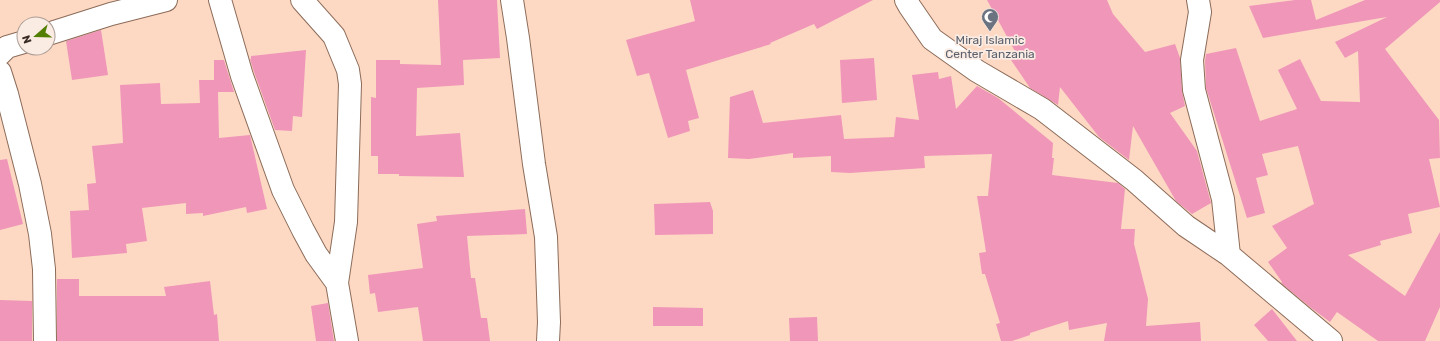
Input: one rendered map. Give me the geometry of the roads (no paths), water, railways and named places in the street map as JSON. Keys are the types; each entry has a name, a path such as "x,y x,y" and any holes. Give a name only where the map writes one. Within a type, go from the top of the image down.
{"street":[{"path":"56,31 111,14 166,0"},
{"path":"220,0 242,76 283,190 316,254 337,283"},
{"path":"302,0 334,36 348,70 350,84 346,222 337,283 347,341"},
{"path":"512,0 534,164 546,237 549,322 548,341"},
{"path":"906,0 932,39 977,71 1042,109 1134,180 1186,226 1229,255 1331,341"},
{"path":"1198,0 1200,12 1192,60 1194,90 1223,199 1229,255"},
{"path":"0,54 7,47 16,44"},
{"path":"0,72 30,184 40,234 44,269 45,341"}],"place":[{"name":"Miraj Islamic Center Tanzania","path":"990,32"}]}
